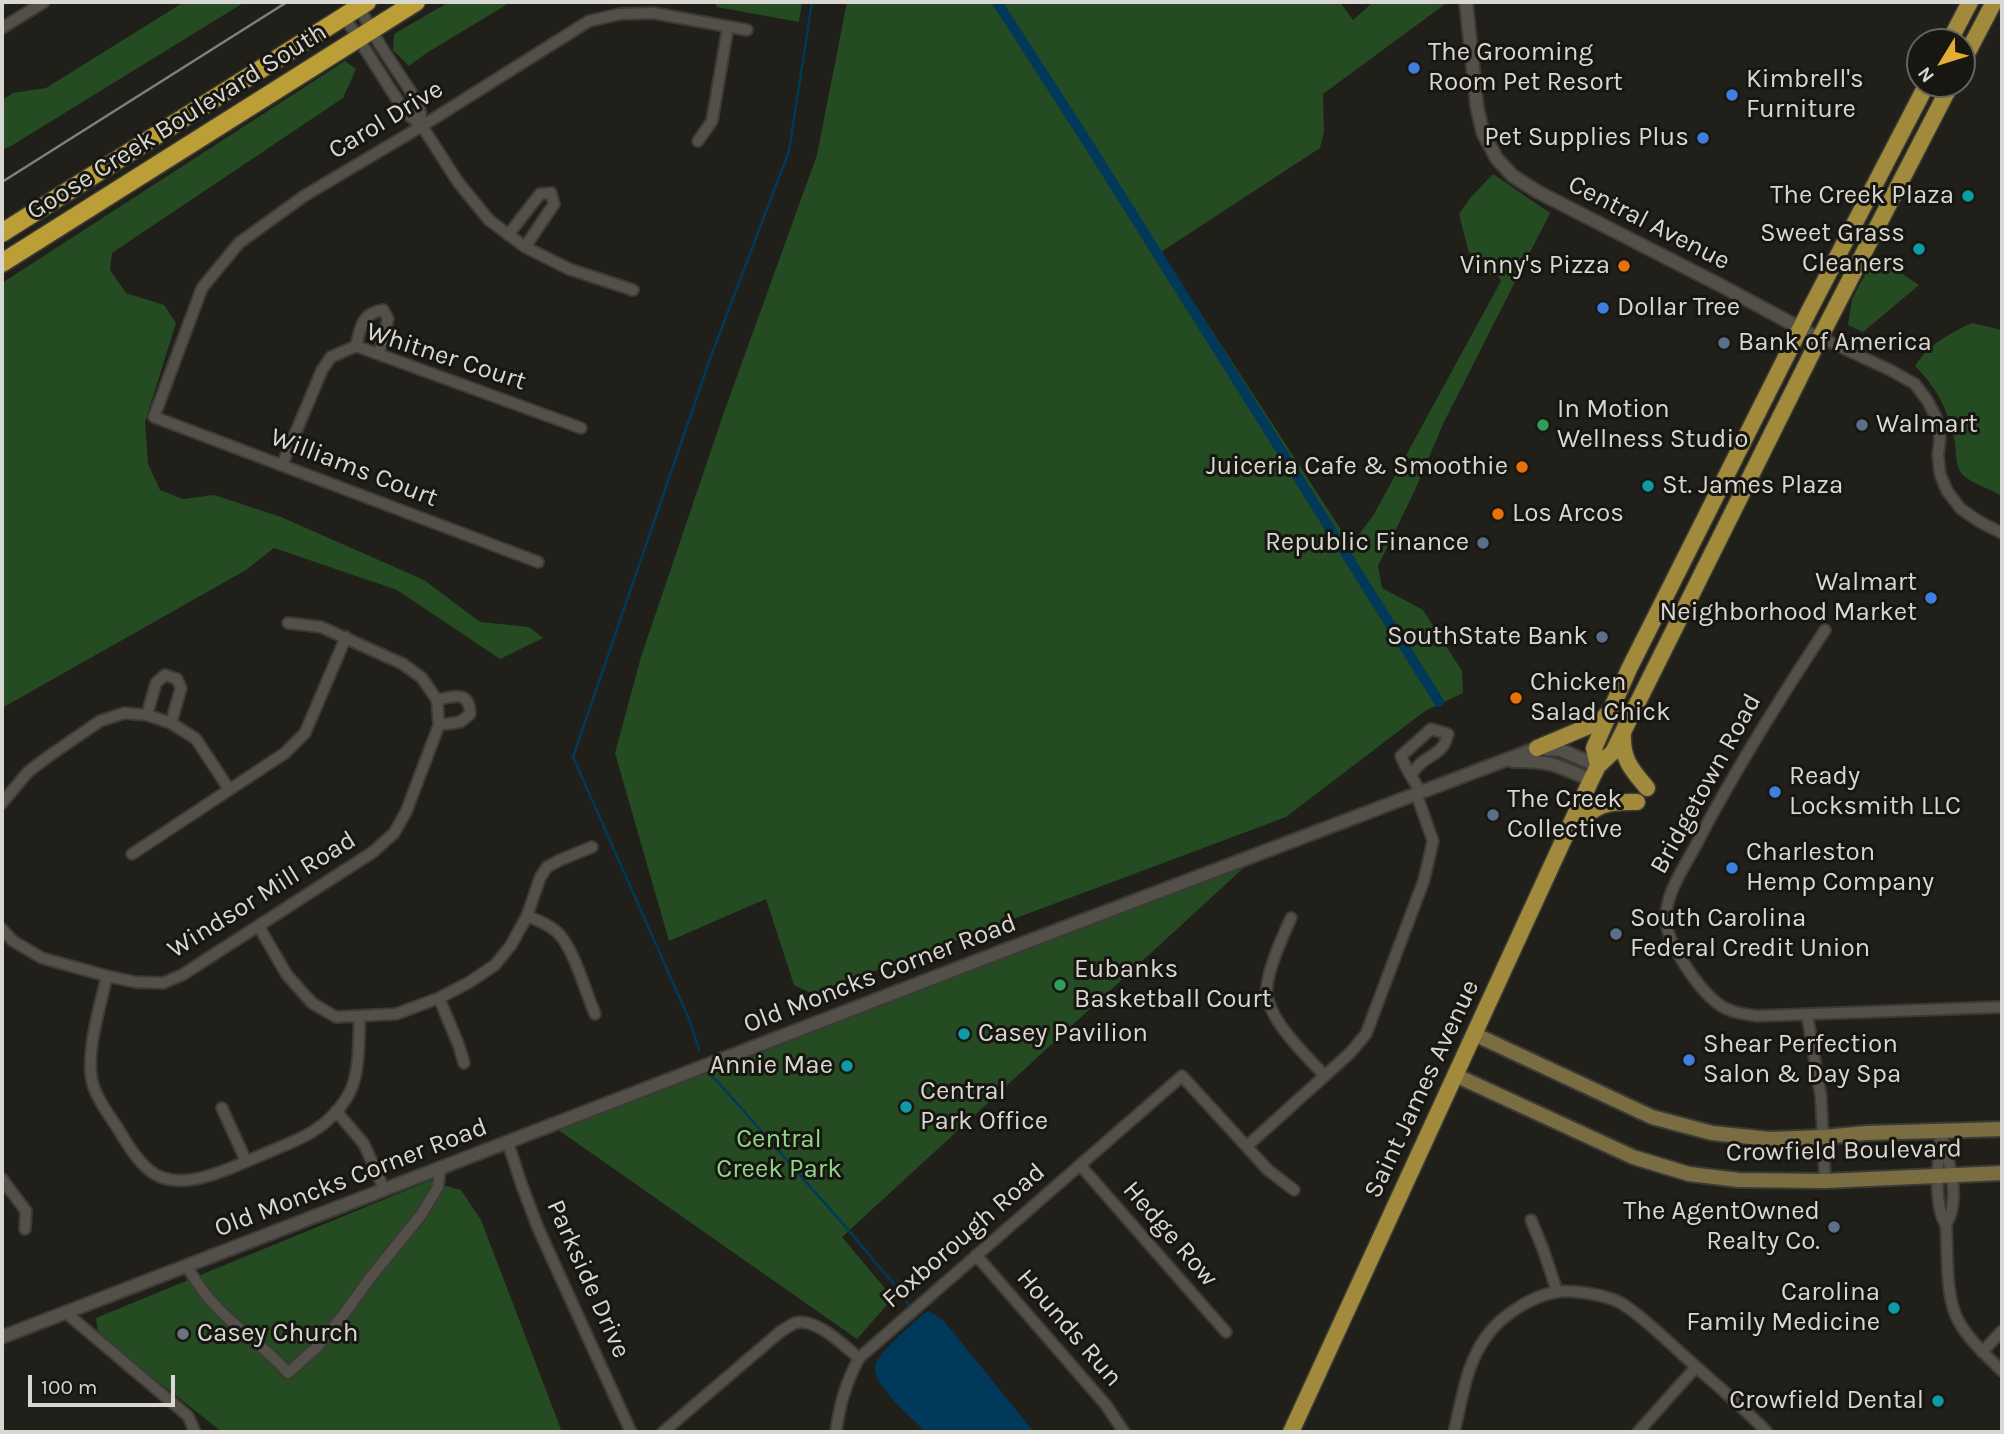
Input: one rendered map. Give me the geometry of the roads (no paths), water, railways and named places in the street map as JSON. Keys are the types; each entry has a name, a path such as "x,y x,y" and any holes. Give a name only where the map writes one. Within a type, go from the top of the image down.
{"highway":[{"name":"Goose Creek Boulevard South","path":"2,263 416,2"},
{"path":"2,233 357,8"}],"main road":[{"path":"1957,28 1970,2"},
{"path":"1976,35 1993,2"},
{"name":"Saint James Avenue","path":"1594,773 1594,748 1664,597 1920,98"},
{"name":"Saint James Avenue","path":"1291,1432 1594,773 1613,752 1623,733 1820,338 1944,98"},
{"path":"1537,748 1601,722 1610,711"},
{"path":"1623,733 1623,748 1628,764 1647,788"},
{"path":"1569,830 1594,808 1605,803 1637,802"},
{"name":"Crowfield Boulevard","path":"1474,1034 1652,1117 1712,1133 1770,1139 2002,1129"},
{"name":"Crowfield Boulevard","path":"1455,1075 1633,1157 1689,1174 1739,1180 1825,1181 2002,1173"}],"street":[{"path":"2,28 44,2"},
{"name":"Central Avenue","path":"1466,2 1477,107 1483,133 1497,159 1513,176 1538,192 1800,328 1914,384 1936,417 1940,438 1940,474 1947,491 1961,509 2002,533"},
{"path":"357,8 364,34 405,112 422,126 458,182 489,220 525,247 569,269 633,290"},
{"path":"357,8 364,34 419,104 422,126"},
{"name":"Carol Drive","path":"154,417 202,288 239,243 304,196 422,126 589,20 620,14 653,13 747,30"},
{"path":"698,141 712,121 728,27"},
{"path":"508,235 540,194 551,193 554,204 525,247"},
{"path":"356,346 363,319 373,312 383,310 388,319 379,353"},
{"name":"Whitner Court","path":"282,465 322,370 331,356 356,346 581,428"},
{"name":"Williams Court","path":"154,417 538,562"},
{"path":"288,623 321,627 404,664 422,678 437,700 439,725 460,722 470,714 466,700 456,695 437,700"},
{"name":"Bridgetown Road","path":"1825,630 1782,695 1711,816 1671,891 1665,916 1670,937 1682,960 1701,986 1718,1004 1737,1013 1757,1016 2002,1007"},
{"path":"132,854 285,753 305,733 346,637"},
{"path":"147,715 156,683 165,676 177,680 181,688 172,723"},
{"path":"2,803 28,772 100,721 124,713 147,715 172,723 196,739 229,789"},
{"name":"Windsor Mill Road","path":"2,929 13,942 42,958 107,976 135,982 163,983 182,975 259,928 373,852 394,833 439,725"},
{"path":"1294,1189 1268,1170 1247,1146 1350,1053 1366,1034 1424,880 1433,841 1419,792 1411,776 1401,756 1430,729 1448,734 1443,747 1422,761 1411,776"},
{"path":"1537,748 1561,750 1594,773"},
{"name":"Old Moncks Corner Road","path":"2,1337 983,958 1537,748"},
{"path":"1502,761 1536,761 1594,773"},
{"path":"259,928 287,975 312,1003 336,1017 396,1014 439,998 495,965 511,945 527,916 540,878 547,867 593,847"},
{"path":"527,916 549,925 560,934 568,946 595,1014"},
{"path":"1291,918 1280,943 1267,988 1272,1012 1325,1076"},
{"path":"107,976 92,1051 91,1077 102,1103 134,1155 151,1172 171,1180 193,1181 320,1129 347,1098 357,1072 360,1016"},
{"path":"439,998 464,1063"},
{"path":"1807,1014 1821,1097 1825,1181"},
{"name":"Foxborough Road","path":"836,1432 846,1384 859,1359 1182,1076 1247,1146"},
{"path":"222,1108 246,1161"},
{"path":"336,1111 364,1144 384,1189"},
{"path":"1941,1131 1945,1175 1941,1216 1946,1226 1952,1301 1958,1320 1982,1352 2002,1371"},
{"name":"Parkside Drive","path":"508,1143 538,1228 631,1432"},
{"name":"Hedge Row","path":"1080,1165 1226,1332"},
{"path":"186,1265 216,1307 275,1357 288,1373 317,1347 421,1215 438,1187 440,1169"},
{"path":"2,1179 26,1211 25,1229"},
{"path":"1531,1220 1557,1291"},
{"name":"Hounds Run","path":"976,1255 1106,1405 1124,1432"},
{"path":"1454,1432 1462,1392 1486,1336 1508,1313 1557,1291 1590,1294 1619,1302 1651,1326 1767,1432"},
{"path":"65,1312 188,1416 195,1432"},
{"path":"663,1432 780,1332 797,1322 811,1323 829,1333 859,1359"},
{"path":"1982,1352 2002,1331"},
{"path":"1639,1432 1696,1367"}],"water":[{"path":"929,1311 944,1321 1034,1432 926,1432 887,1393 876,1375 877,1361 896,1339"}],"waterway":[{"path":"699,1050 690,1021 573,757 710,359 789,151 812,2"},
{"path":"997,2 1439,702"},
{"path":"712,1076 850,1231 908,1304"}],"railway":[{"path":"2,182 287,2"}],"place":[{"name":"The Grooming Room Pet Resort","path":"1414,68"},
{"name":"Kimbrell's Furniture","path":"1732,95"},
{"name":"Pet Supplies Plus","path":"1703,138"},
{"name":"The Creek Plaza","path":"1968,196"},
{"name":"Sweet Grass Cleaners","path":"1919,249"},
{"name":"Vinny's Pizza","path":"1624,266"},
{"name":"Dollar Tree","path":"1603,308"},
{"name":"Bank of America","path":"1724,343"},
{"name":"In Motion Wellness Studio","path":"1543,425"},
{"name":"Walmart","path":"1862,425"},
{"name":"Juiceria Cafe & Smoothie","path":"1522,467"},
{"name":"St. James Plaza","path":"1648,486"},
{"name":"Los Arcos","path":"1498,514"},
{"name":"Republic Finance","path":"1483,543"},
{"name":"Walmart Neighborhood Market","path":"1931,598"},
{"name":"SouthState Bank","path":"1602,637"},
{"name":"Chicken Salad Chick","path":"1516,698"},
{"name":"Ready Locksmith LLC","path":"1775,792"},
{"name":"The Creek Collective","path":"1493,815"},
{"name":"Charleston Hemp Company","path":"1732,868"},
{"name":"South Carolina Federal Credit Union","path":"1616,934"},
{"name":"Eubanks Basketball Court","path":"1060,985"},
{"name":"Casey Pavilion","path":"964,1034"},
{"name":"Shear Perfection Salon & Day Spa","path":"1689,1060"},
{"name":"Annie Mae","path":"847,1066"},
{"name":"Central Park Office","path":"906,1107"},
{"name":"The AgentOwned Realty Co.","path":"1834,1227"},
{"name":"Carolina Family Medicine","path":"1894,1308"},
{"name":"Casey Church","path":"183,1334"},
{"name":"Crowfield Dental","path":"1938,1401"}],"park label":[{"name":"Central Creek Park","path":"779,1155"}]}
